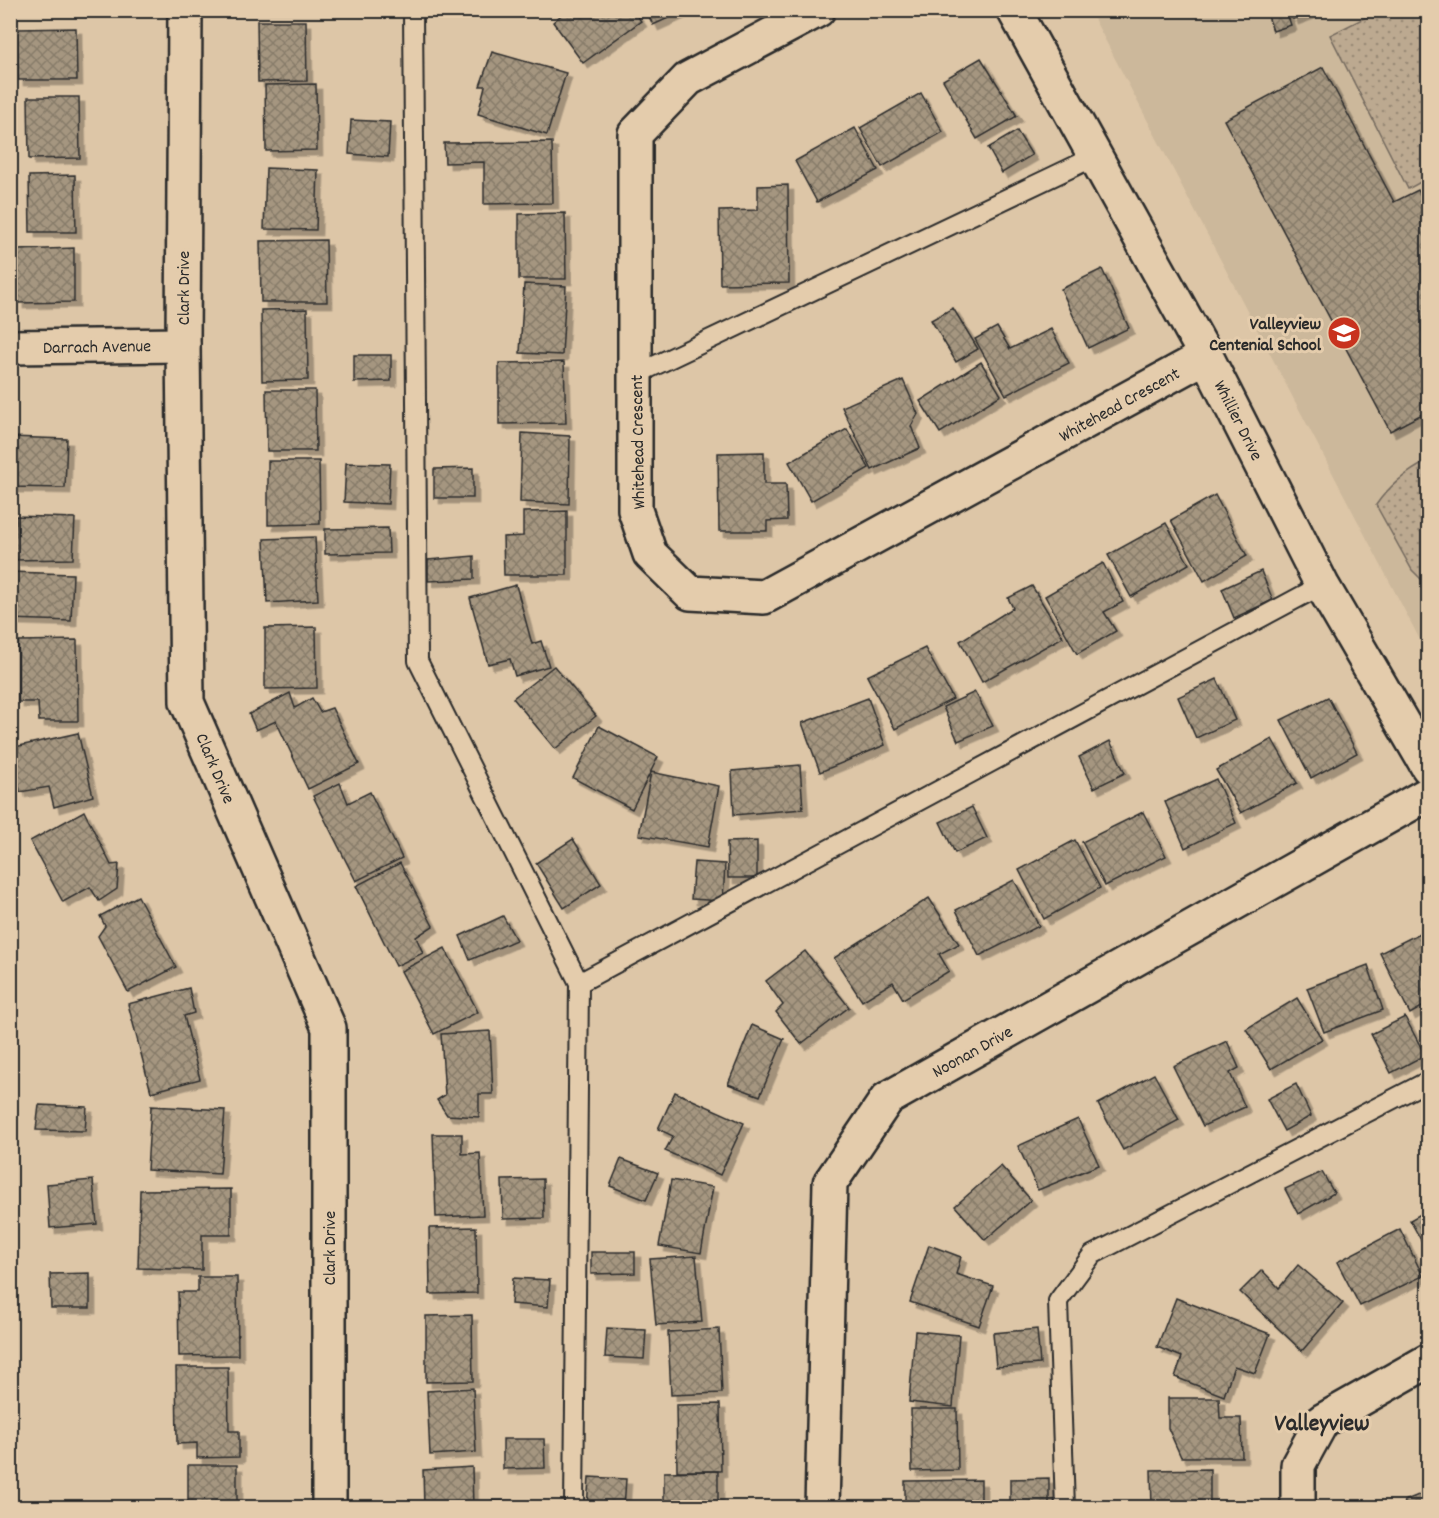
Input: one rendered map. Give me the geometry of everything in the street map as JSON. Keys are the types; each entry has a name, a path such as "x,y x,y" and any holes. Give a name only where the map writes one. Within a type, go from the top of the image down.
{"street":[{"name":"Clark Drive","path":"184,10 183,345 187,702 329,1028 329,1508"},
{"name":"Whitehead Crescent","path":"818,10 688,79 635,134 635,510 650,554 690,593 764,597 1206,356"},
{"name":"Whillier Drive","path":"1014,10 1206,356 1322,585 1428,766"},
{"name":"Darrach Avenue","path":"10,347 183,345"},
{"name":"Noonan Drive","path":"822,1508 830,1183 887,1099 1428,795"},
{"path":"1299,1508 1298,1465 1322,1421 1428,1361"}],"lane":[{"path":"413,10 418,661 579,983 574,1508"},
{"path":"635,375 1096,156"},
{"path":"579,983 1322,585"},
{"path":"1065,1508 1058,1301 1092,1255 1428,1082"}],"shaded area":[{"name":"Valleyview Centenial School","path":"1090,11 1428,11 1428,655"},
{"path":"1378,11 1428,11 1428,178 1408,189 1330,35"},
{"path":"1428,461 1428,586 1412,570 1376,505 1399,480"}],"building":[{"path":"567,10 633,10 641,21 583,63 553,22"},
{"path":"646,10 686,10 653,25"},
{"path":"1266,10 1286,10 1291,25 1273,31"},
{"path":"1290,10 1312,10 1312,12 1293,19"},
{"path":"257,21 306,21 307,81 258,82"},
{"path":"76,28 77,80 18,80 17,29"},
{"path":"492,52 566,73 547,135 478,114 485,86 480,86"},
{"path":"981,58 1017,116 977,139 943,80"},
{"name":"Valleyview Centenial School","path":"1323,67 1394,202 1418,190 1428,210 1428,411 1390,431 1224,120"},
{"path":"316,84 317,150 266,151 265,85"},
{"path":"921,93 943,132 882,167 860,128"},
{"path":"28,97 79,97 80,158 29,159"},
{"path":"351,120 390,122 388,157 349,154"},
{"path":"855,128 878,170 817,202 795,161"},
{"path":"1017,131 1032,155 1002,173 988,148"},
{"path":"552,142 553,203 484,204 484,162 445,163 444,143"},
{"path":"266,168 318,170 316,230 264,229"},
{"path":"75,175 76,232 30,232 29,176"},
{"path":"788,185 789,283 720,284 719,211 758,210 758,186"},
{"path":"565,213 566,279 519,279 519,214"},
{"path":"326,240 327,302 261,302 260,241"},
{"path":"74,248 74,302 18,303 17,250"},
{"path":"1102,269 1129,328 1088,348 1061,289"},
{"path":"524,284 566,286 562,355 520,353"},
{"path":"953,308 978,349 956,362 931,320"},
{"path":"307,309 308,380 262,381 261,310"},
{"path":"997,327 1010,349 1051,329 1069,363 1006,395 975,339"},
{"path":"354,355 391,355 391,381 354,382"},
{"path":"564,362 566,423 499,424 499,363"},
{"path":"981,362 1001,395 940,433 920,401"},
{"path":"903,380 918,414 911,426 920,448 872,470 842,407"},
{"path":"266,390 315,390 316,451 267,451"},
{"path":"847,429 869,468 811,501 789,462"},
{"path":"522,433 570,436 569,504 520,502"},
{"path":"10,437 67,439 65,488 10,487"},
{"path":"764,452 764,484 786,484 787,520 767,521 767,531 719,531 718,453"},
{"path":"268,461 319,461 320,524 268,525"},
{"path":"346,463 390,464 388,504 344,502"},
{"path":"473,468 473,498 434,498 434,469"},
{"path":"1215,495 1247,556 1204,581 1171,520"},
{"path":"567,511 567,575 504,575 503,537 523,536 523,512"},
{"path":"16,516 75,518 73,559 14,560"},
{"path":"1166,523 1189,564 1131,597 1108,555"},
{"path":"388,528 389,553 325,554 325,529"},
{"path":"315,537 318,600 267,603 264,539"},
{"path":"474,556 474,579 428,581 428,560"},
{"path":"1103,563 1123,602 1104,612 1116,631 1077,654 1045,596"},
{"path":"1261,571 1273,600 1234,618 1222,589"},
{"path":"10,572 73,574 71,621 10,619"},
{"path":"516,585 532,644 541,641 549,666 515,676 510,659 488,664 470,598"},
{"path":"1032,586 1063,637 982,682 960,641 1013,608 1008,598"},
{"path":"316,627 317,688 265,689 265,628"},
{"path":"77,640 78,721 39,721 38,702 18,702 18,641"},
{"path":"925,648 953,699 895,729 867,676"},
{"path":"554,666 596,716 555,749 513,698"},
{"path":"1217,679 1235,720 1196,738 1178,697"},
{"path":"975,692 993,726 958,741 943,707"},
{"path":"290,693 295,708 312,698 320,712 332,708 359,764 308,789 276,721 256,730 249,714"},
{"path":"1328,697 1357,753 1311,778 1281,720"},
{"path":"868,698 885,745 820,772 802,723"},
{"path":"599,726 658,757 632,809 573,778"},
{"path":"78,733 93,796 54,807 49,787 20,792 10,748"},
{"path":"1272,739 1297,783 1241,813 1216,770"},
{"path":"1110,741 1125,773 1094,788 1079,757"},
{"path":"800,765 803,809 734,815 732,771"},
{"path":"651,772 719,786 708,847 639,835"},
{"path":"1216,779 1236,823 1185,848 1165,802"},
{"path":"340,783 348,803 370,792 402,858 356,881 313,796"},
{"path":"972,807 987,838 955,853 940,822"},
{"path":"84,811 111,865 119,864 117,889 99,901 90,887 63,902 30,841"},
{"path":"1143,812 1166,856 1105,886 1082,842"},
{"path":"573,839 601,884 564,908 536,863"},
{"path":"1075,840 1100,888 1044,919 1019,870"},
{"path":"757,841 757,878 728,878 727,842"},
{"path":"694,862 725,864 723,901 691,899"},
{"path":"400,863 433,926 416,937 423,953 396,966 356,886"},
{"path":"1014,880 1039,926 979,956 956,910"},
{"path":"138,896 176,967 128,992 98,936 105,926 100,916"},
{"path":"929,898 959,944 939,954 949,971 903,999 893,982 862,1001 834,958"},
{"path":"503,916 516,940 470,960 460,936"},
{"path":"1428,929 1428,1008 1427,1004 1410,1014 1380,953"},
{"path":"445,948 478,1012 434,1034 401,971"},
{"path":"805,951 849,1007 801,1044 776,1012 783,1005 766,981"},
{"path":"1368,965 1383,1010 1324,1032 1307,988"},
{"path":"189,988 194,1013 184,1016 200,1079 151,1092 128,1004"},
{"path":"1297,998 1322,1039 1271,1069 1246,1029"},
{"path":"1405,1017 1425,1055 1391,1073 1371,1034"},
{"path":"752,1025 784,1039 760,1096 728,1084"},
{"path":"490,1031 493,1094 479,1094 479,1117 447,1115 437,1100 445,1095 441,1034"},
{"path":"1227,1041 1239,1068 1230,1073 1245,1107 1203,1126 1173,1066"},
{"path":"1154,1074 1179,1120 1123,1150 1098,1104"},
{"path":"1296,1084 1311,1116 1284,1131 1267,1099"},
{"path":"675,1092 744,1123 720,1175 665,1151 673,1136 658,1129"},
{"path":"39,1105 87,1107 85,1131 36,1130"},
{"path":"151,1106 225,1110 220,1174 147,1170"},
{"path":"1078,1119 1099,1165 1038,1190 1018,1146"},
{"path":"433,1134 462,1134 462,1154 480,1153 483,1215 436,1217"},
{"path":"621,1159 658,1173 646,1200 610,1186"},
{"path":"1001,1166 1031,1200 985,1240 955,1206"},
{"path":"1322,1172 1334,1193 1298,1214 1285,1189"},
{"path":"543,1179 544,1218 503,1219 502,1180"},
{"path":"93,1180 97,1224 50,1228 47,1184"},
{"path":"671,1180 713,1187 701,1253 659,1246"},
{"path":"231,1189 231,1235 202,1235 202,1270 138,1268 140,1190"},
{"path":"1428,1210 1428,1253 1410,1220"},
{"path":"476,1227 477,1293 430,1294 429,1228"},
{"path":"1400,1229 1423,1276 1360,1306 1337,1262"},
{"path":"929,1245 961,1257 956,1274 993,1286 979,1326 910,1302"},
{"path":"591,1252 635,1252 635,1273 591,1274"},
{"path":"696,1256 702,1322 656,1325 650,1259"},
{"path":"1298,1265 1343,1303 1302,1351 1240,1292 1262,1270 1279,1288"},
{"path":"90,1273 90,1308 51,1308 50,1274"},
{"path":"198,1277 237,1277 238,1355 179,1356 178,1292 198,1292"},
{"path":"513,1278 550,1280 548,1307 511,1304"},
{"path":"1176,1298 1270,1334 1255,1373 1234,1366 1224,1396 1175,1377 1182,1357 1157,1347"},
{"path":"472,1315 473,1381 426,1382 426,1316"},
{"path":"607,1328 646,1330 644,1359 605,1357"},
{"path":"719,1329 722,1393 671,1395 668,1332"},
{"path":"1037,1329 1040,1364 996,1367 993,1333"},
{"path":"915,1331 959,1335 953,1407 909,1402"},
{"path":"176,1367 228,1367 229,1431 239,1431 239,1457 197,1458 197,1443 177,1444"},
{"path":"473,1388 476,1452 430,1455 427,1391"},
{"path":"1168,1398 1219,1398 1220,1418 1241,1418 1242,1457 1181,1457 1168,1428"},
{"path":"720,1404 721,1471 677,1471 676,1405"},
{"path":"911,1409 957,1409 958,1470 912,1471"},
{"path":"503,1439 544,1439 545,1468 503,1469"},
{"path":"188,1465 237,1465 237,1508 188,1508"},
{"path":"472,1467 473,1508 424,1508 423,1470"},
{"path":"1210,1469 1210,1508 1152,1508 1151,1470"},
{"path":"718,1471 718,1508 664,1508 664,1472"},
{"path":"589,1477 626,1479 624,1508 587,1508"},
{"path":"1049,1478 1049,1508 1010,1508 1010,1479"},
{"path":"981,1480 981,1508 905,1508 905,1481"},
{"path":"1428,1491 1428,1508 1407,1508 1404,1501"},
{"path":"491,1501 528,1501 528,1508 491,1508"}],"place":[{"name":"Valleyview Centenial School","path":"1344,333"}],"district":[{"name":"Valleyview","path":"1322,1422"}]}
